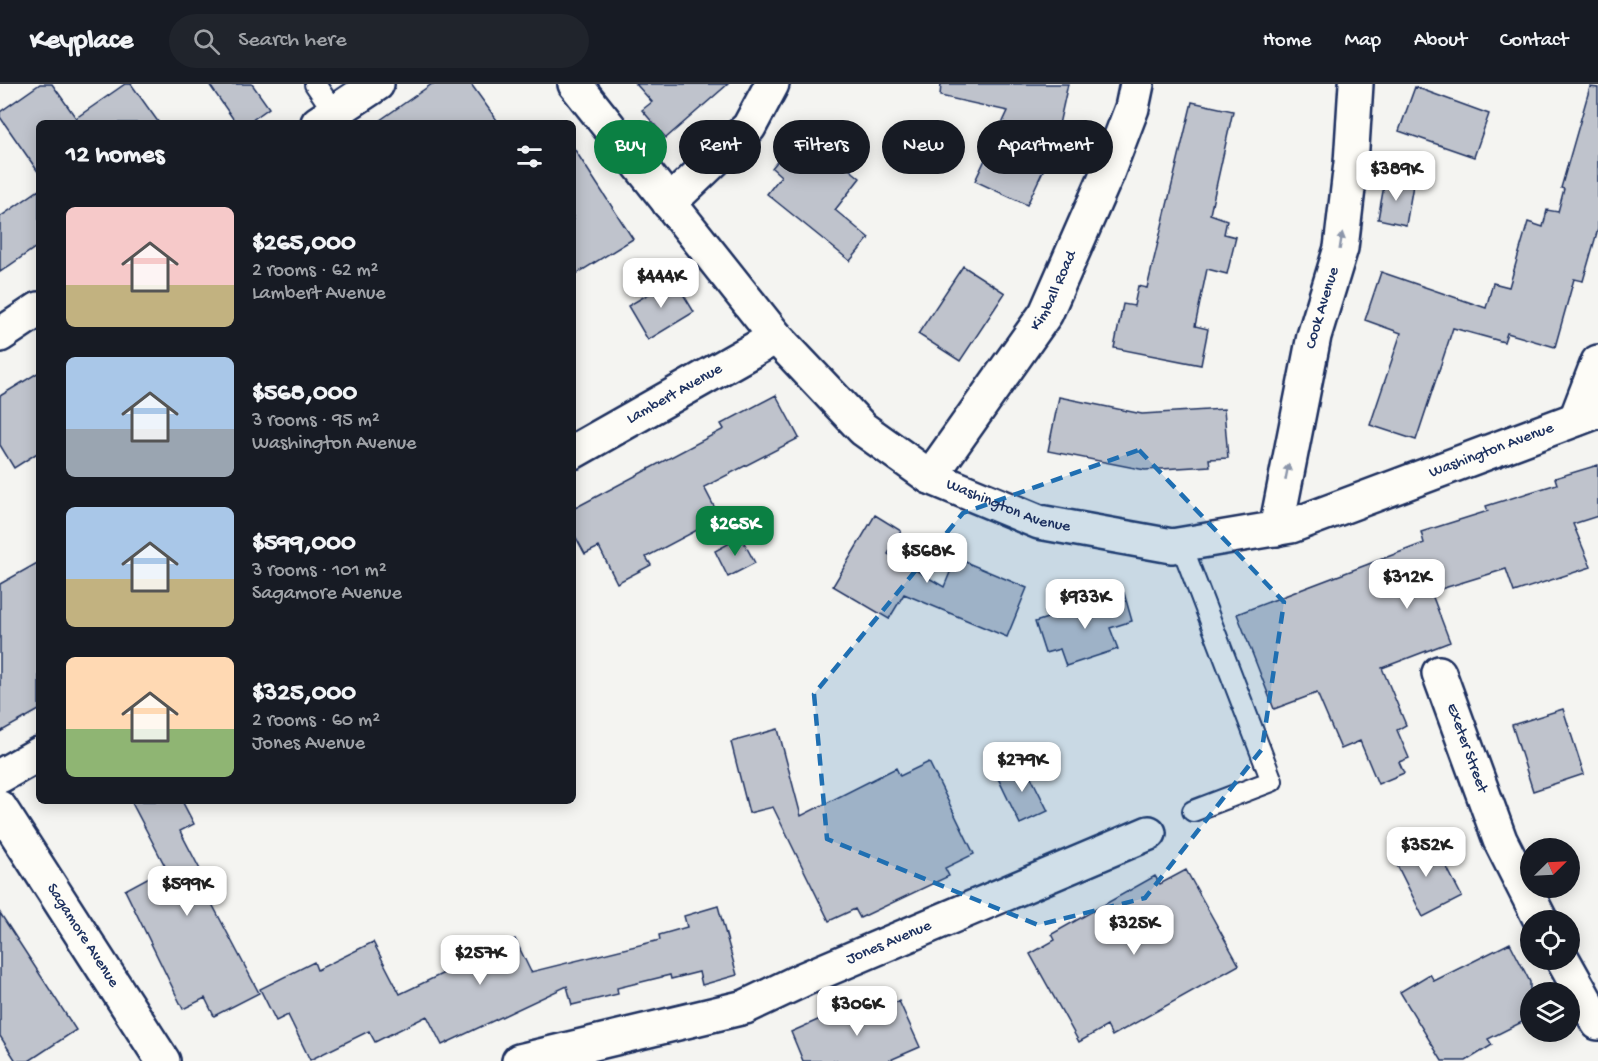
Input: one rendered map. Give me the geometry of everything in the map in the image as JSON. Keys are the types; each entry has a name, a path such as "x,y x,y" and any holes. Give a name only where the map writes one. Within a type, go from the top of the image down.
{"street":[{"path":"326,118 376,84"},
{"name":"Washington Avenue","path":"574,84 776,337 862,429 930,477 1039,522 1172,546 1276,529 1291,526 1587,415"},
{"path":"669,203 749,127 772,84"},
{"name":"Kimball Road","path":"930,477 1046,313 1106,176 1132,108 1137,84"},
{"name":"Cook Avenue","path":"1276,529 1314,336 1341,248 1351,163 1356,84"},
{"path":"0,335 36,311"},
{"name":"Lambert Avenue","path":"576,450 776,337"},
{"path":"1587,415 1598,362"},
{"name":"Exeter Street","path":"1439,673 1500,840 1535,910"},
{"path":"0,776 36,756"},
{"name":"Sagamore Avenue","path":"0,808 164,1061"},
{"name":"Jones Avenue","path":"519,1061 745,1007 804,979 1149,832"},
{"path":"1569,970 1598,1023"}],"lane":[{"path":"315,84 326,118"},
{"path":"1181,544 1272,781 1193,811"}],"highlighted area":[{"path":"1139,450 1284,602 1262,749 1145,898 1038,925 827,839 814,694 963,513"}],"building":[{"path":"40,84 52,84 76,118 125,84 131,84 157,120 36,120 36,169 0,117 0,112"},
{"path":"209,84 252,84 269,108 252,120 234,120"},
{"path":"432,84 471,84 497,120 380,120"},
{"path":"636,84 728,84 687,120 679,120 679,127 667,137 667,120 651,120 642,110 652,102"},
{"path":"941,84 1068,84 1060,120 1004,120 1008,111 940,96"},
{"path":"1415,87 1489,114 1474,157 1399,131"},
{"path":"1590,87 1598,88 1598,229 1583,281 1574,279 1555,347 1507,333 1504,342 1453,328 1416,440 1370,425 1401,333 1365,320 1381,272 1486,308 1493,283 1509,287 1528,222 1543,227 1547,210 1558,212 1564,189 1561,188"},
{"path":"1192,102 1233,111 1210,214 1227,220 1224,234 1236,237 1227,274 1207,269 1195,326 1208,329 1201,365 1114,348 1123,304 1134,306 1138,286 1147,288"},
{"path":"576,152 633,239 576,274"},
{"path":"779,174 855,174 860,178 835,210 869,238 850,261 767,194 781,176"},
{"path":"978,174 1041,174 1027,205 975,181"},
{"path":"1385,180 1413,185 1406,225 1378,219"},
{"path":"36,192 36,247 0,272 0,217"},
{"path":"963,266 1005,293 960,361 918,334"},
{"path":"674,279 694,312 648,340 628,306"},
{"path":"36,374 36,454 14,468 0,445 0,396"},
{"path":"776,395 799,438 704,487 720,518 646,557 651,565 617,583 599,547 585,554 576,538 576,507 724,429 721,424"},
{"path":"1059,397 1142,414 1224,409 1228,458 1209,459 1210,466 1145,470 1048,451"},
{"path":"1598,465 1598,516 1573,524 1591,567 1514,592 1506,569 1431,592 1450,642 1382,668 1406,725 1397,730 1409,758 1399,762 1404,773 1378,784 1360,741 1341,749 1317,693 1274,709 1237,614 1424,543 1421,532 1488,511 1486,506 1557,484 1555,478"},
{"path":"875,515 901,531 888,554 944,587 956,558 1027,588 1007,637 904,594 889,619 833,586"},
{"path":"741,537 755,563 728,577 715,551"},
{"path":"36,564 36,712 0,732 0,584"},
{"path":"1124,593 1132,621 1110,628 1118,649 1066,666 1060,649 1045,653 1035,622"},
{"path":"1563,709 1584,774 1533,791 1512,725"},
{"path":"778,729 801,816 896,768 900,776 929,762 974,854 945,868 949,876 860,918 855,909 829,921 773,807 749,813 731,742"},
{"path":"1023,761 1048,811 1020,824 996,774"},
{"path":"133,804 184,804 194,824 180,831 216,900 211,902 259,993 214,1016 205,998 183,1009 125,890 166,868"},
{"path":"1418,840 1428,858 1439,852 1462,897 1423,917 1391,853"},
{"path":"1186,870 1239,965 1112,1036 1107,1026 1079,1042 1030,954 1055,940 1052,934 1155,876 1160,884"},
{"path":"718,906 737,975 702,985 699,972 671,979 670,975 617,988 618,994 572,1005 567,986 442,1045 427,1016 375,1042 369,1031 310,1060 288,1015 276,1021 260,989 314,962 317,970 373,942 400,994 515,939 531,972 660,940 659,935 687,927 684,916"},
{"path":"0,913 76,1030 29,1061 16,1061 0,1036"},
{"path":"1510,943 1520,962 1520,970 1524,970 1530,982 1520,982 1520,1023 1488,1039 1492,1045 1466,1061 1442,1061 1400,992 1430,974 1434,981"},
{"path":"899,1001 920,1047 888,1061 803,1061 791,1032 847,1007 854,1021"}]}
